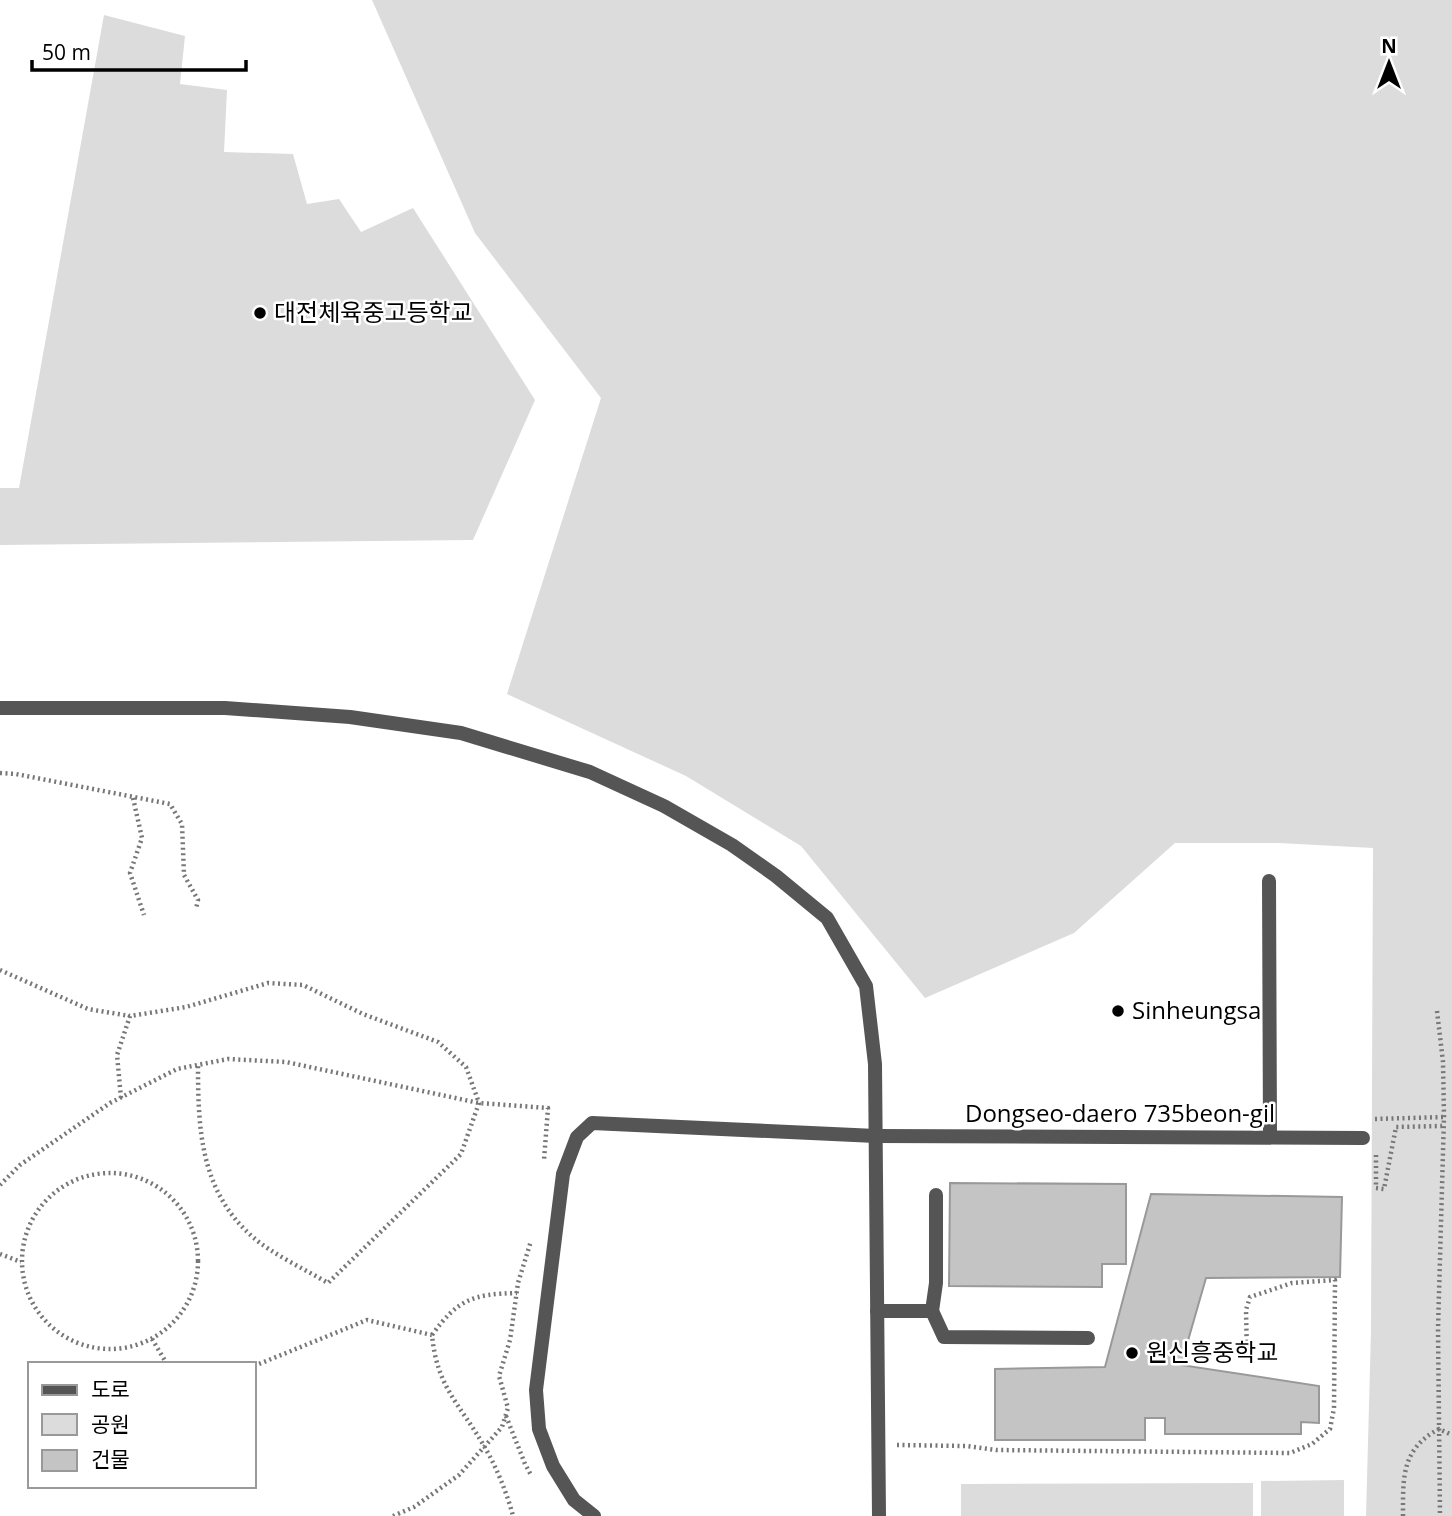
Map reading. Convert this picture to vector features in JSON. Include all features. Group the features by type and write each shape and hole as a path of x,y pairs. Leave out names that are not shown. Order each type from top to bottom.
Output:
{"street":[{"path":"0,708 225,708 349,717 461,733 590,772 664,806 732,845 776,876 827,918 866,986 875,1064 879,1516"},
{"path":"1269,881 1270,1138"},
{"name":"Dongseo-daero 735beon-gil","path":"594,1516 574,1500 553,1466 539,1429 536,1390 563,1174 577,1136 592,1123 876,1136 1363,1138"},
{"path":"936,1195 936,1283 932,1311 944,1337 1088,1338"},
{"path":"877,1311 932,1311"}],"path":[{"path":"0,773 170,804 182,824 184,875 198,900 196,909"},
{"path":"133,798 142,838 130,873 144,915"},
{"path":"0,970 88,1009 130,1016 186,1007 268,983 303,985 363,1014 438,1042 466,1067 479,1103 461,1154 328,1283 254,1238 223,1203 205,1161 198,1118 198,1064"},
{"path":"1437,1011 1443,1062 1444,1117 1438,1329 1440,1516"},
{"path":"121,1098 117,1055 130,1016"},
{"path":"0,1185 20,1165 121,1098 177,1069 228,1059 286,1062 479,1103 548,1108 542,1172"},
{"path":"1364,1120 1444,1117"},
{"path":"1363,1138 1376,1138 1377,1188 1384,1189 1396,1127 1442,1126"},
{"path":"118,1173 146,1180 169,1195 187,1217 197,1244 198,1272 191,1299 174,1321 152,1339 123,1349 93,1348 65,1337 42,1318 27,1292 21,1262 26,1232 41,1205 64,1185 90,1175 118,1173"},
{"path":"393,1516 414,1507 459,1475 502,1427 508,1408 499,1376 533,1231"},
{"path":"0,1254 21,1262"},
{"path":"878,1445 967,1446 996,1450 1290,1453 1312,1444 1330,1429 1334,1408 1335,1280 1292,1283 1250,1297 1247,1310 1247,1358"},
{"path":"513,1516 485,1447 446,1391 434,1357 432,1335 460,1304 485,1293 517,1293"},
{"path":"256,1365 367,1320 432,1335"},
{"path":"152,1339 166,1362"},
{"path":"1439,1429 1452,1435"},
{"path":"1402,1516 1403,1474 1409,1457 1424,1437 1439,1429"}],"green space":[{"path":"372,0 1452,0 1452,1516 1366,1516 1371,1331 1373,848 1279,843 1175,843 1074,933 925,998 801,846 686,776 507,694 601,398 475,233"},
{"path":"104,15 185,36 180,84 227,90 224,152 293,154 307,204 339,199 361,232 413,208 535,400 473,540 0,545 0,488 19,488"},
{"path":"1344,1480 1344,1516 1261,1516 1261,1481"},
{"path":"1253,1483 1253,1516 961,1516 961,1484"}],"building":[{"path":"950,1183 1126,1184 1126,1264 1102,1264 1102,1287 949,1286"},
{"path":"1151,1194 1342,1197 1340,1277 1206,1278 1181,1365 1319,1386 1319,1423 1301,1422 1301,1434 1165,1434 1165,1418 1145,1418 1145,1440 995,1440 995,1369 1105,1367"}],"place":[{"name":"대전체육중고등학교","path":"260,313"},
{"name":"Sinheungsa","path":"1118,1011"},
{"name":"원신흥중학교","path":"1132,1353"}]}
